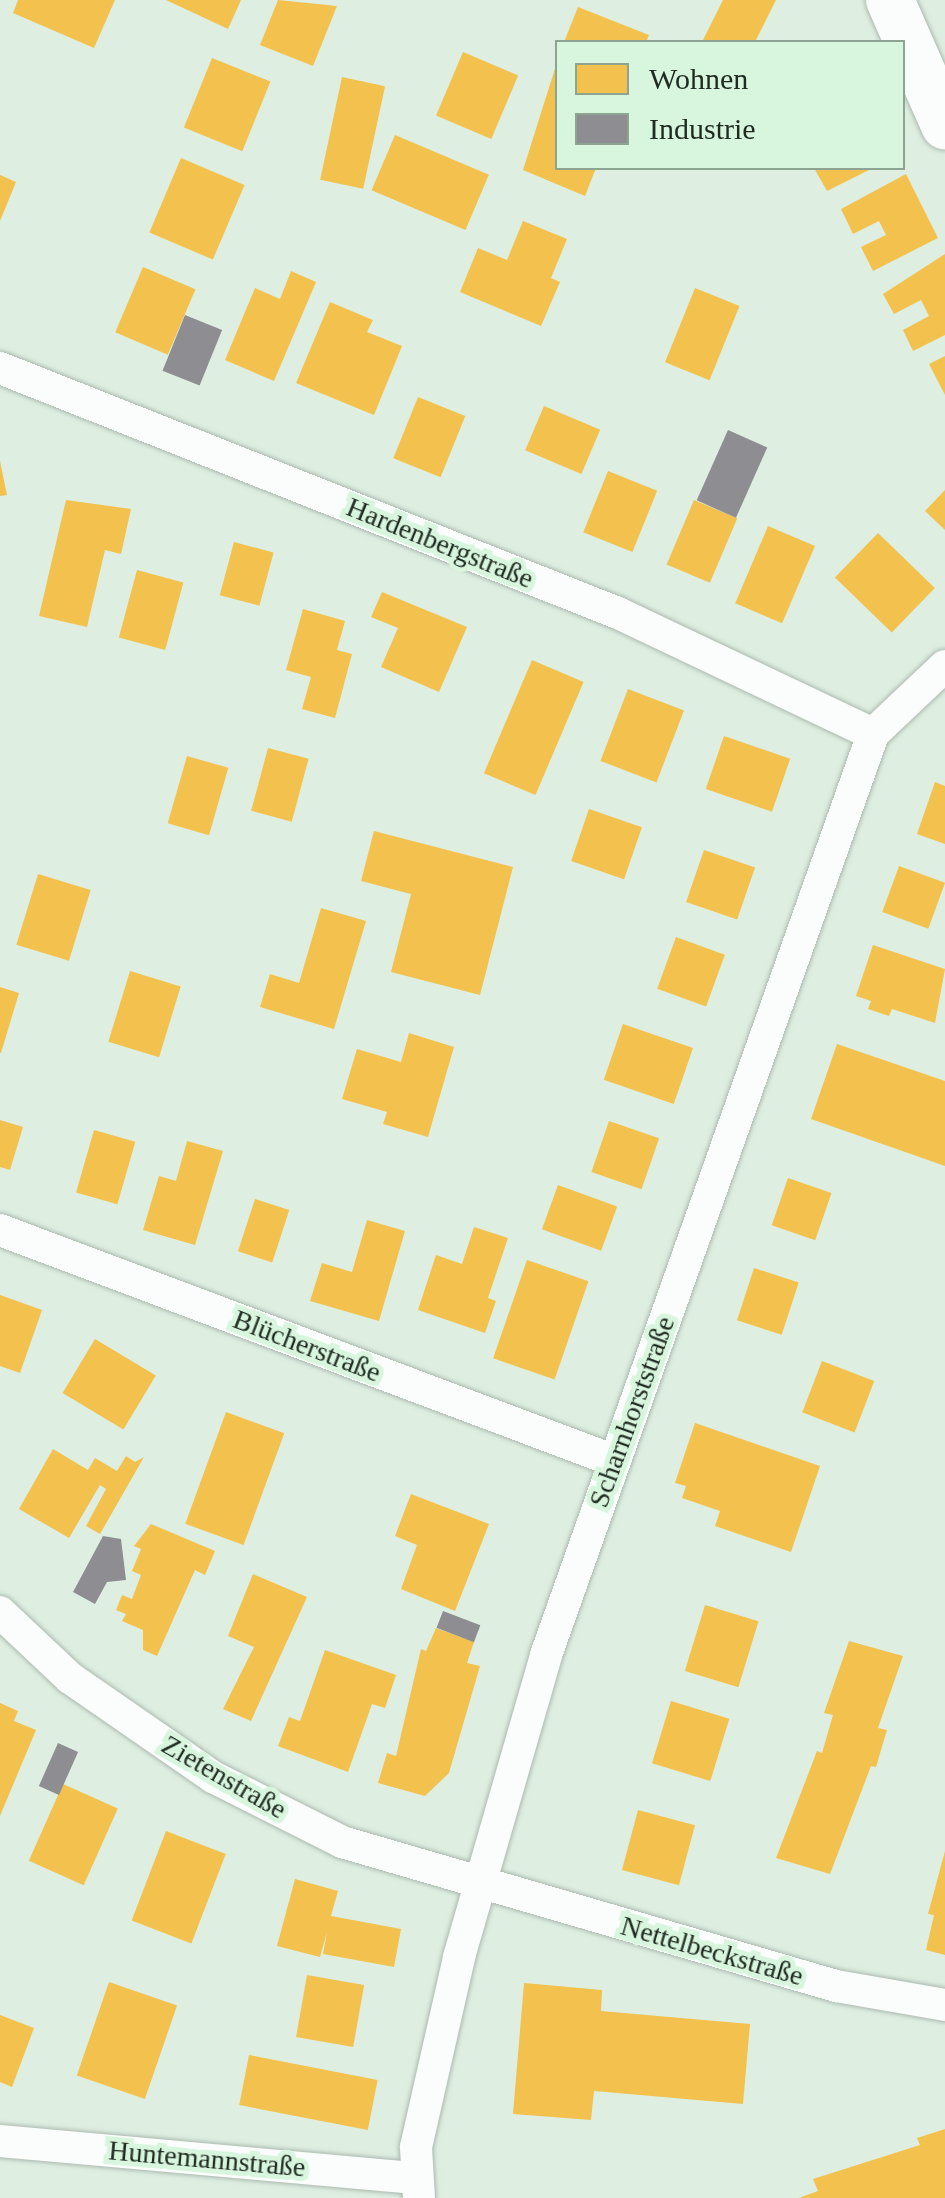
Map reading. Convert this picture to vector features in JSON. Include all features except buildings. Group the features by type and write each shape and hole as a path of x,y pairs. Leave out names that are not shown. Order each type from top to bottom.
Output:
{"street":[{"path":"890,0 945,125"},
{"name":"Hardenbergstraße","path":"0,368 618,613 874,734"},
{"name":"Scharnhorststraße","path":"417,2188 416,2147 481,1886 546,1655 874,734 945,666"},
{"name":"Blücherstraße","path":"0,1230 614,1461"},
{"name":"Zietenstraße","path":"0,1612 70,1678 213,1778 342,1842 481,1886"},
{"name":"Nettelbeckstraße","path":"481,1886 836,1986 945,2005"},
{"name":"Huntemannstraße","path":"0,2140 417,2188"}]}
